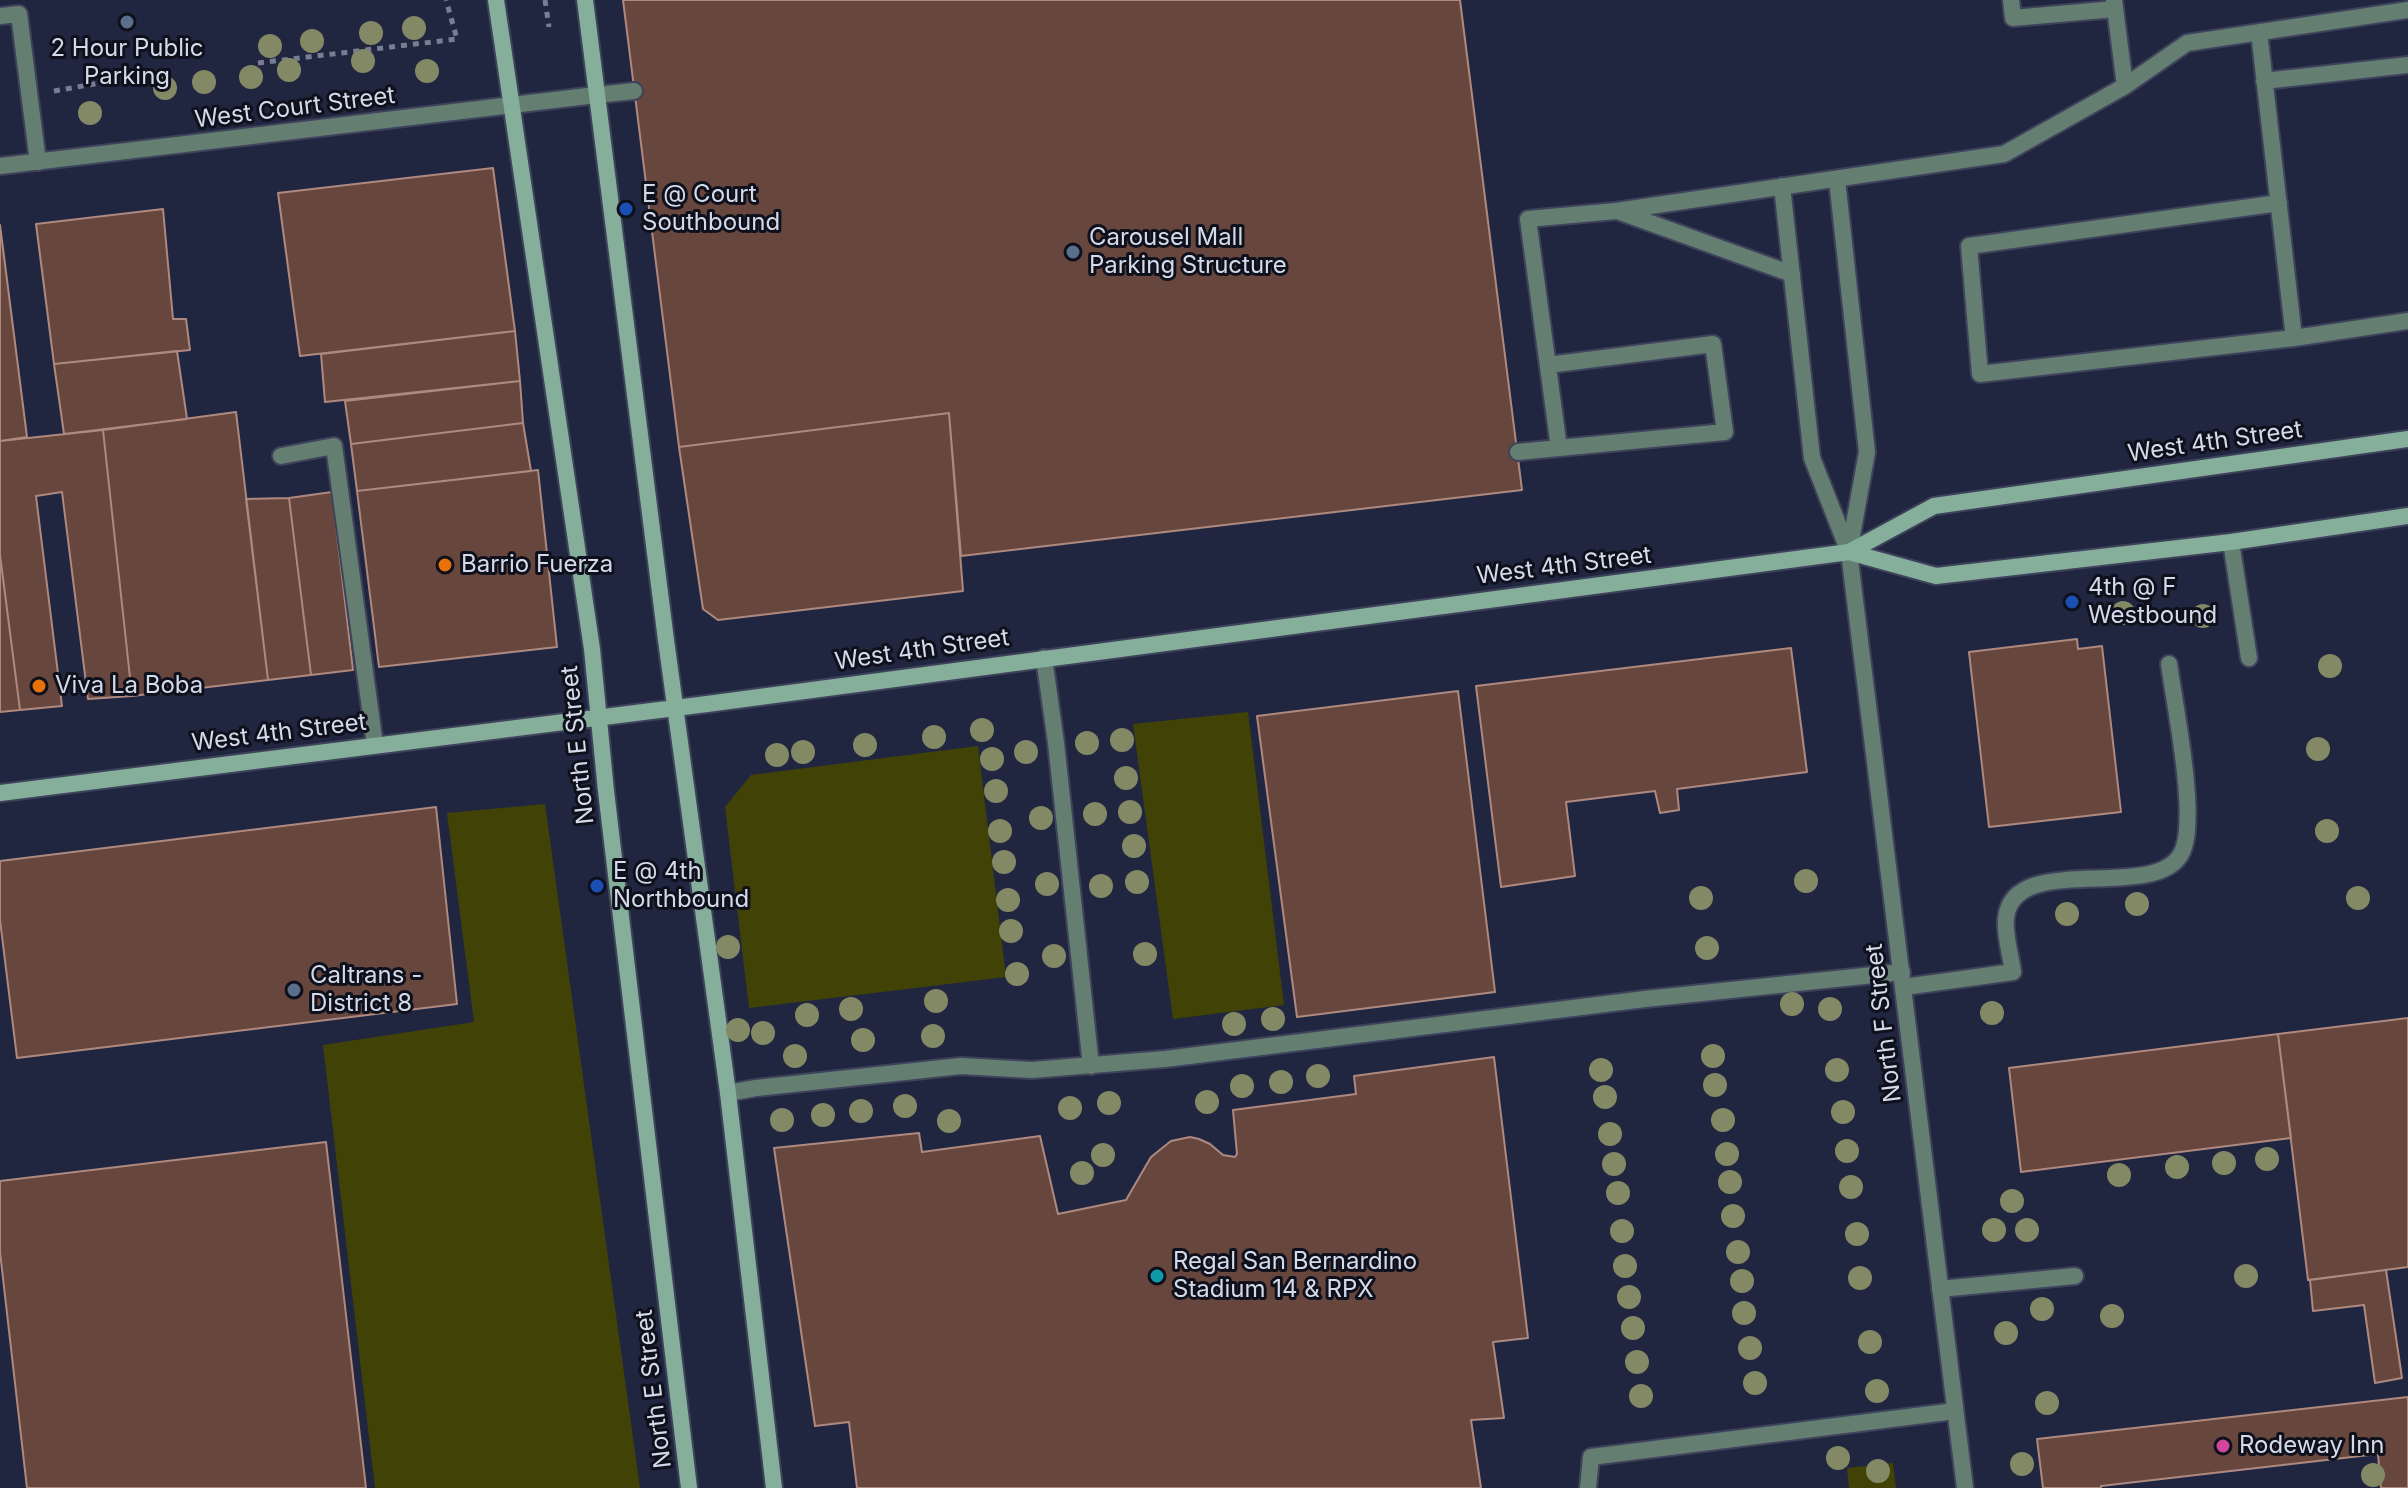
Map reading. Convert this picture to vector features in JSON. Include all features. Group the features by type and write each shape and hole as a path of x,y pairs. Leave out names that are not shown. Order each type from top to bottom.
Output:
{"main road":[{"name":"North E Street","path":"496,0 592,649 689,1488"},
{"path":"585,0 728,1093 774,1488"},
{"name":"West 4th Street","path":"0,793 1849,552 1934,506 2408,439"},
{"name":"West 4th Street","path":"1849,552 1936,576 2231,542 2408,516"}],"street":[{"path":"2011,0 2013,18 2115,4 2125,86"},
{"path":"1559,448 1528,219 1616,211 2004,154 2125,86 2187,43 2408,10"},
{"path":"0,16 19,14 38,162"},
{"path":"2259,32 2294,338"},
{"path":"2264,81 2408,65"},
{"name":"West Court Street","path":"0,166 634,91"},
{"path":"1837,180 1867,452 1849,552"},
{"path":"1782,186 1812,458 1849,552"},
{"path":"2279,203 1969,246 1980,374 2294,338 2408,321"},
{"path":"1616,211 1792,274"},
{"path":"1518,452 1725,432 1713,344 1548,365"},
{"path":"281,456 334,446 375,745"},
{"path":"2231,542 2249,658"},
{"name":"North F Street","path":"1849,552 1965,1488"},
{"path":"1044,658 1091,1066"},
{"path":"728,1093 961,1066 1032,1070 1165,1059 1645,999 2013,972 2006,918 2015,895 2028,888 2067,880 2156,873 2175,862 2184,848 2188,818 2169,664"},
{"path":"1940,1289 2075,1276"},
{"path":"1588,1488 1591,1457 1955,1411"}],"path":[{"path":"258,63 457,39 446,0"},
{"path":"545,0 549,27"},
{"path":"53,91 100,83"}],"shaded area":[{"path":"1248,712 1284,1005 1173,1019 1133,724"},
{"path":"978,746 1006,977 749,1008 725,807 751,775"},
{"path":"545,804 640,1488 375,1488 323,1045 474,1022 447,813"},
{"path":"1893,1463 1896,1488 1849,1488 1847,1468"}],"building":[{"name":"Carousel Mall Parking Structure","path":"623,0 1460,0 1522,490 961,556 949,413 679,447"},
{"path":"493,168 515,331 300,356 278,193"},
{"path":"163,209 173,319 186,319 190,350 54,364 36,224"},
{"path":"0,225 27,437 0,441"},
{"path":"515,331 520,381 325,402 321,354"},
{"path":"177,351 187,419 64,434 54,364"},
{"path":"520,381 523,423 351,444 345,401"},
{"path":"236,412 268,680 132,696 103,430"},
{"path":"949,413 963,591 718,620 703,609 679,447"},
{"path":"523,423 531,471 357,491 351,444"},
{"path":"103,430 132,696 88,699 62,492 36,496 62,706 20,710 0,555 0,441"},
{"path":"538,470 557,647 379,667 357,491"},
{"path":"332,492 353,670 311,675 289,498"},
{"path":"289,498 311,675 268,680 246,499"},
{"path":"0,555 20,710 0,712"},
{"path":"2077,639 2078,649 2102,646 2121,812 1989,827 1969,652"},
{"path":"1791,648 1807,772 1677,789 1679,810 1660,813 1655,791 1566,802 1575,876 1501,887 1476,686"},
{"path":"1458,691 1495,992 1297,1017 1257,716"},
{"path":"436,807 457,1004 17,1058 0,920 0,861"},
{"path":"2408,1018 2408,1267 2308,1280 2278,1034"},
{"path":"2278,1034 2291,1138 2021,1172 2009,1068"},
{"name":"Regal San Bernardino Stadium 14 & RPX","path":"1494,1057 1528,1338 1493,1342 1504,1418 1471,1420 1481,1488 857,1488 849,1422 815,1426 774,1148 919,1133 922,1152 1040,1136 1058,1214 1126,1200 1151,1157 1171,1141 1190,1137 1199,1139 1223,1155 1235,1157 1233,1110 1356,1094 1354,1076"},
{"path":"326,1142 366,1488 27,1488 0,1252 0,1181"},
{"path":"2386,1270 2402,1378 2375,1383 2364,1305 2313,1311 2310,1280"},
{"name":"Rodeway Inn","path":"2408,1397 2408,1488 2381,1488 2378,1454 2101,1488 2043,1488 2037,1439"}],"place":[{"name":"2 Hour Public Parking","path":"127,22"},
{"name":"E @ Court Southbound","path":"626,209"},
{"name":"Carousel Mall Parking Structure","path":"1073,252"},
{"name":"Barrio Fuerza","path":"445,565"},
{"name":"4th @ F Westbound","path":"2072,602"},
{"name":"Viva La Boba","path":"39,686"},
{"name":"E @ 4th Northbound","path":"597,886"},
{"name":"Caltrans - District 8","path":"294,990"},
{"name":"Regal San Bernardino Stadium 14 & RPX","path":"1157,1276"},
{"name":"Rodeway Inn","path":"2223,1446"}]}
